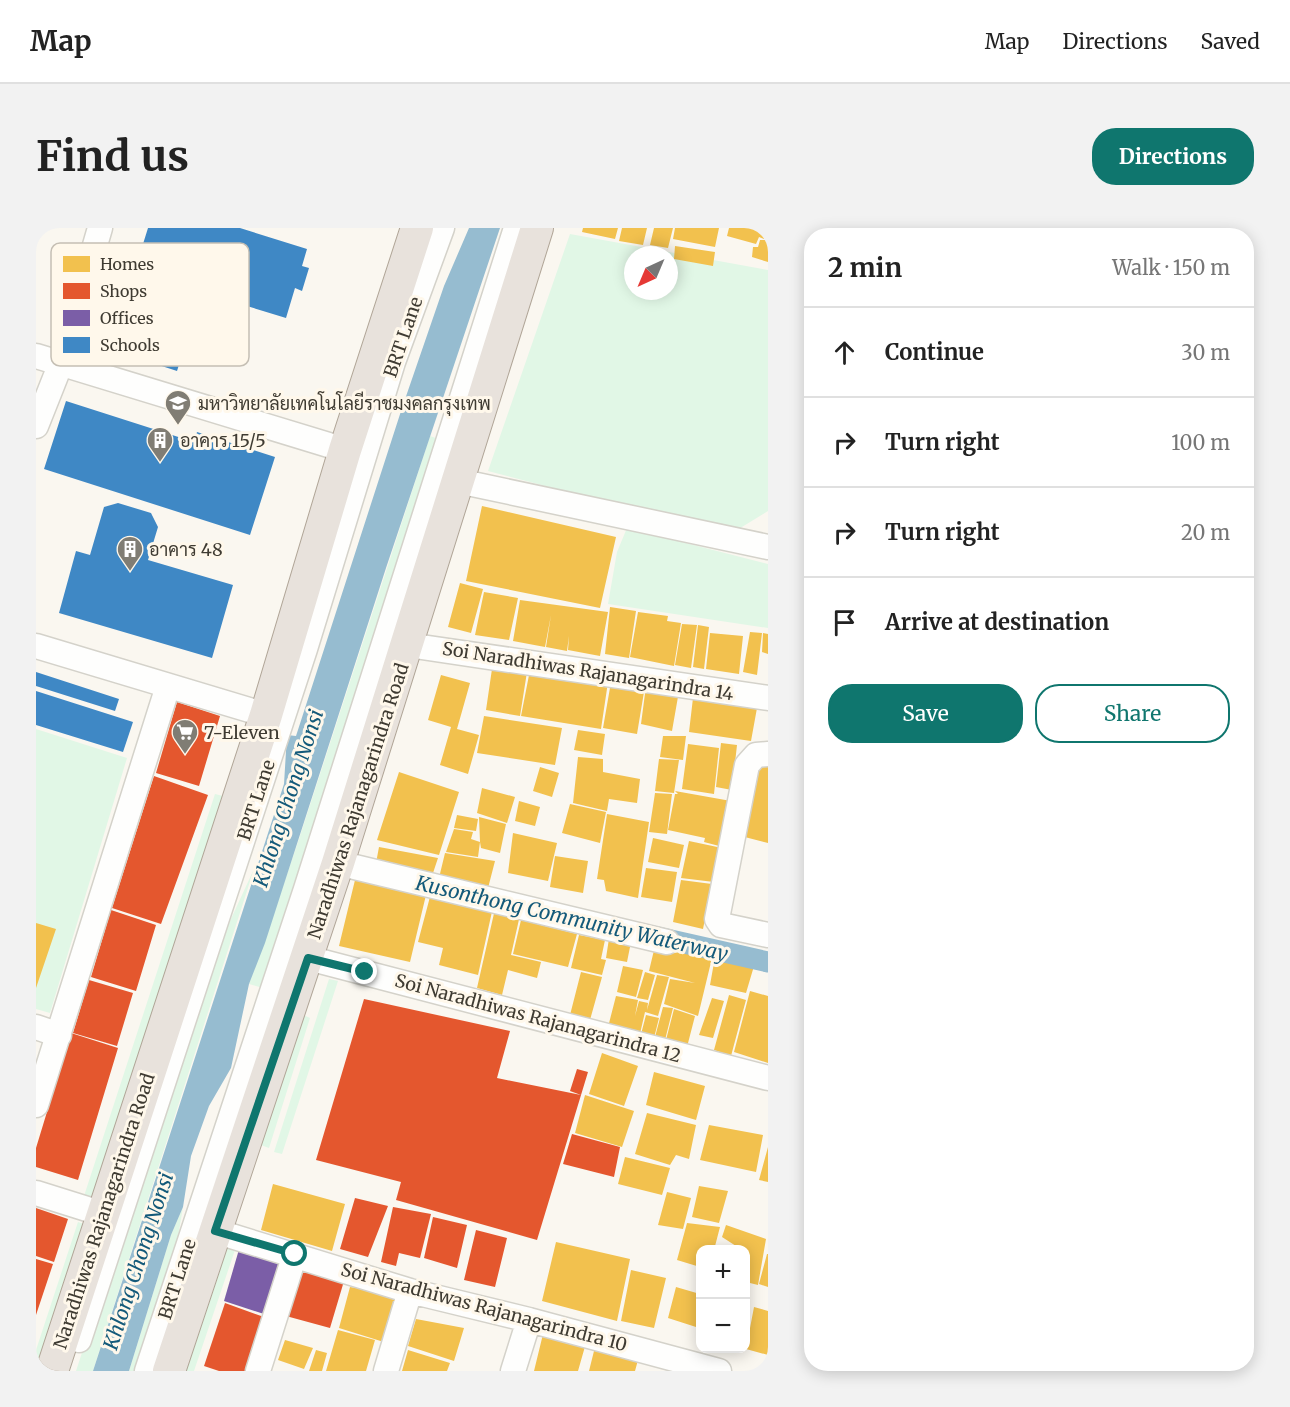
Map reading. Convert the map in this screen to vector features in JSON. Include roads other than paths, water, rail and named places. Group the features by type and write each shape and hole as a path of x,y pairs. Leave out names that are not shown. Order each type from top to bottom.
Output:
{"main road":[{"name":"Naradhiwas Rajanagarindra Road","path":"52,1371 103,1214 272,725 345,450 417,228"},
{"name":"Naradhiwas Rajanagarindra Road","path":"169,1371 308,958 537,228"}],"street":[{"path":"96,243 100,228"},
{"name":"BRT Lane","path":"68,1371 222,902 272,725 393,362 442,228"},
{"name":"BRT Lane","path":"147,1371 186,1251 192,1196 221,1095 230,1075 256,1041 516,228"},
{"path":"36,356 51,360"},
{"path":"36,426 60,366"},
{"path":"71,366 345,450"},
{"path":"458,482 768,547"},
{"name":"Soi Naradhiwas Rajanagarindra 14","path":"408,645 768,698"},
{"path":"36,646 168,686 272,725"},
{"path":"36,1105 168,686"},
{"path":"768,754 756,755 747,765 717,922 721,925 768,935"},
{"path":"338,863 667,942"},
{"name":"Soi Naradhiwas Rajanagarindra 12","path":"308,958 768,1078"},
{"path":"36,1027 59,1035"},
{"path":"36,1193 103,1214"},
{"name":"Soi Naradhiwas Rajanagarindra 10","path":"215,1231 410,1291 529,1320 644,1362 719,1371"},
{"path":"258,1371 295,1254"},
{"path":"386,1371 410,1291"},
{"path":"513,1371 529,1320"}],"water":[{"name":"Khlong Chong Nonsi","path":"469,228 500,228 386,568 265,943 249,984 231,1068 209,1106 191,1156 183,1207 171,1235 129,1371 93,1371 284,784 287,735 296,736 402,408 444,286"}],"waterway":[{"name":"Kusonthong Community Waterway","path":"653,936 768,962"}],"place":[{"name":"มหาวิทยาลัยเทคโนโลยีราชมงคลกรุงเทพ","path":"178,426"},
{"name":"อาคาร 15/5","path":"160,463"},
{"name":"อาคาร 48","path":"130,572"},
{"name":"7-Eleven","path":"185,755"}]}
